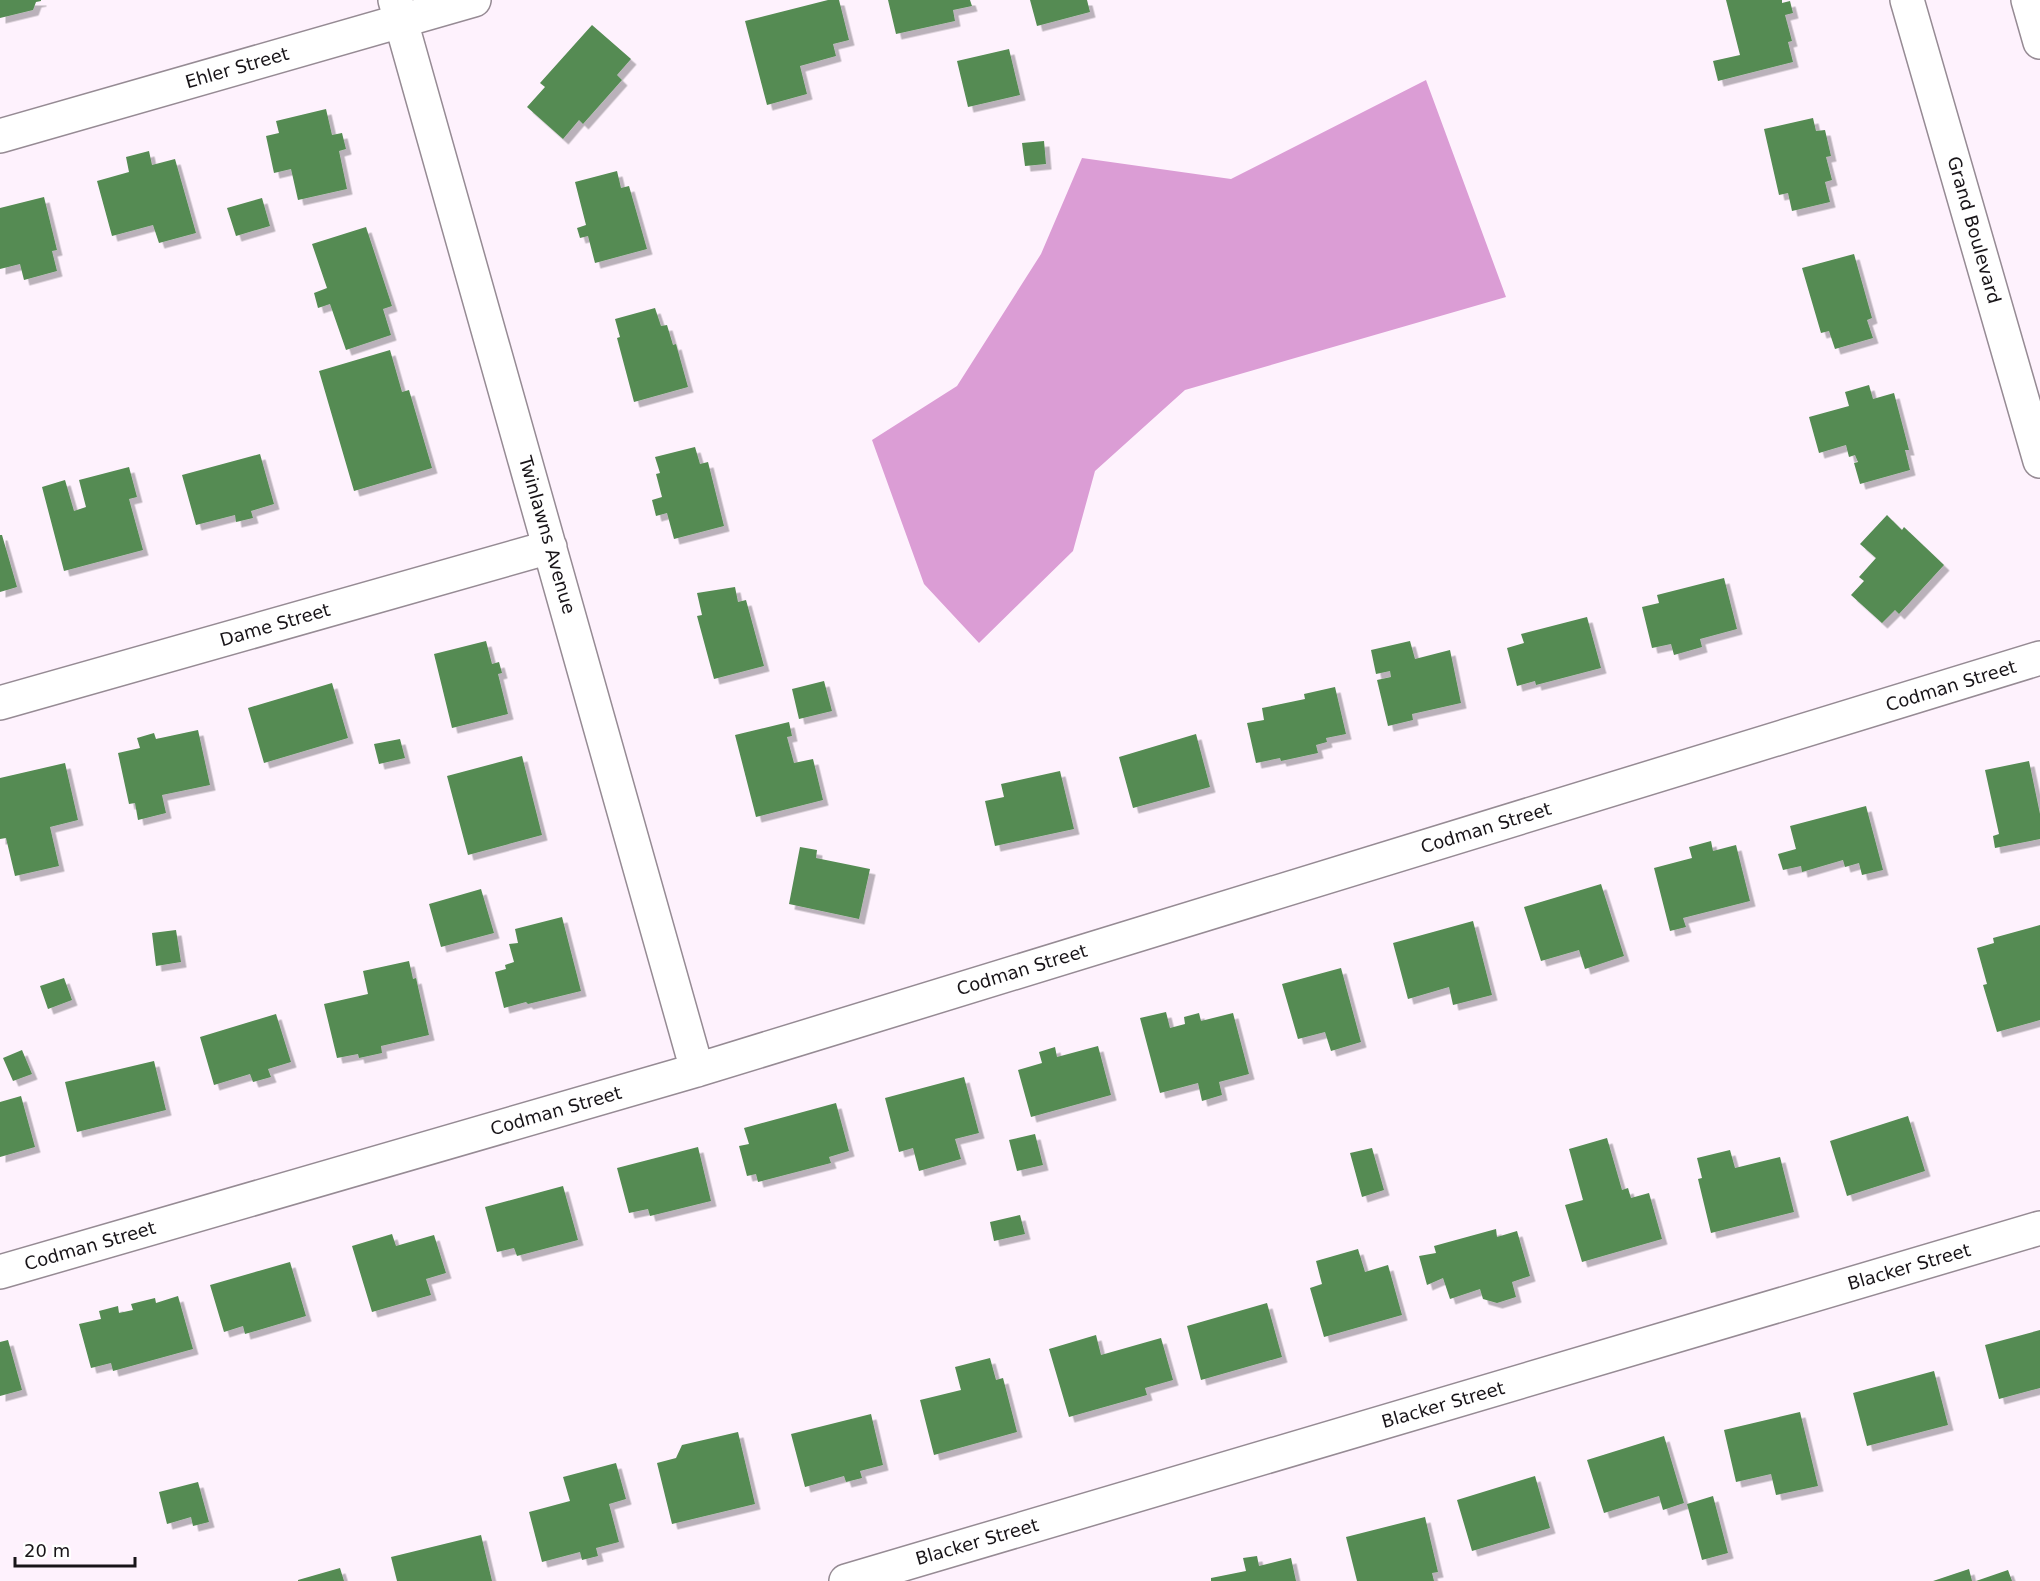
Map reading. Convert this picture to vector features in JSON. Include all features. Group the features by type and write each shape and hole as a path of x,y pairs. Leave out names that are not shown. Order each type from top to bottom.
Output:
{"street":[{"name":"Ehler Street","path":"0,136 398,11 474,0"},
{"name":"Grand Boulevard","path":"1907,0 2040,461"},
{"path":"2028,0 2040,42"},
{"name":"Twinlawns Avenue","path":"398,11 697,1070"},
{"name":"Dame Street","path":"0,703 550,547"},
{"name":"Codman Street","path":"0,1272 697,1070 2040,658"},
{"name":"Blacker Street","path":"846,1581 2040,1228"}],"shaded area":[{"path":"1426,80 1506,297 1185,390 1095,471 1073,551 979,643 924,584 872,440 957,386 1041,254 1082,158 1231,179"}],"building":[{"path":"0,0 41,1 36,2 33,10 0,18"},
{"path":"828,0 839,0 849,40 833,44 836,56 800,66 807,94 767,105 745,21"},
{"path":"888,0 970,0 972,6 953,10 955,21 896,34"},
{"path":"1030,0 1087,0 1090,12 1037,26"},
{"path":"1726,0 1782,0 1782,3 1790,1 1793,13 1785,15 1792,41 1788,42 1793,62 1718,81 1713,61 1740,55"},
{"path":"592,25 631,59 617,75 622,80 583,124 579,120 563,139 527,107 545,87 540,83"},
{"path":"1009,49 1020,95 968,107 957,61"},
{"path":"326,109 332,135 342,133 346,149 339,151 347,189 298,200 291,169 274,173 266,136 279,133 276,121"},
{"path":"1813,118 1816,131 1825,130 1831,156 1826,157 1832,180 1825,182 1830,202 1792,211 1788,193 1779,195 1764,129"},
{"path":"1044,141 1046,164 1025,166 1022,143"},
{"path":"149,151 152,165 175,159 196,233 159,243 153,225 112,236 97,181 129,172 126,157"},
{"path":"617,171 621,188 629,186 647,249 595,263 588,236 580,238 577,228 586,225 575,182"},
{"path":"44,197 57,250 52,251 57,271 24,280 20,264 0,269 0,208"},
{"path":"262,198 270,226 236,236 227,208"},
{"path":"366,227 392,306 383,309 391,335 346,350 330,304 318,308 314,293 327,288 312,244"},
{"path":"1854,254 1872,318 1867,320 1873,338 1835,349 1829,331 1821,333 1802,268"},
{"path":"655,308 661,326 667,325 673,345 676,344 688,387 634,402 617,338 620,337 615,319"},
{"path":"390,350 402,392 409,390 432,468 354,491 319,371"},
{"path":"1869,385 1873,399 1894,393 1909,450 1905,450 1910,470 1860,484 1854,463 1858,462 1855,455 1849,457 1846,445 1819,453 1809,417 1849,406 1845,392"},
{"path":"695,447 700,464 708,462 724,526 674,539 667,513 656,516 652,500 662,497 656,474 660,473 655,457"},
{"path":"260,454 274,504 251,511 253,518 236,522 235,515 196,525 182,475"},
{"path":"129,467 137,497 129,499 143,550 64,571 42,487 65,480 74,511 86,507 79,480"},
{"path":"1887,515 1902,530 1904,527 1944,565 1899,614 1895,610 1882,623 1851,595 1864,581 1859,577 1876,558 1860,544"},
{"path":"0,535 2,535 17,587 0,592"},
{"path":"1724,578 1737,629 1700,639 1702,647 1674,655 1671,644 1652,648 1642,607 1659,603 1657,595"},
{"path":"735,587 738,602 746,600 764,666 714,679 697,616 702,615 697,593"},
{"path":"1587,617 1601,668 1536,685 1535,681 1517,686 1507,648 1524,643 1521,634"},
{"path":"486,641 492,664 499,662 502,673 498,674 508,714 452,728 434,654"},
{"path":"1410,641 1415,659 1450,650 1461,703 1412,714 1413,720 1388,726 1377,680 1391,677 1390,671 1376,674 1371,650"},
{"path":"824,681 832,711 799,719 792,689"},
{"path":"332,683 348,738 264,763 248,708"},
{"path":"1335,687 1346,734 1326,738 1327,742 1316,745 1318,753 1281,761 1280,758 1256,763 1247,723 1264,720 1262,708 1305,699 1304,694"},
{"path":"789,722 792,736 787,737 794,763 813,759 823,800 756,817 735,735"},
{"path":"198,730 210,785 162,795 166,813 138,820 135,803 129,804 118,753 140,748 137,738 154,733 156,739"},
{"path":"1196,734 1210,787 1133,808 1119,757"},
{"path":"400,739 405,758 379,764 374,744"},
{"path":"522,756 542,835 468,855 447,776"},
{"path":"2029,761 2040,814 2040,839 1995,848 1993,836 1999,834 1985,770"},
{"path":"65,763 78,820 50,827 59,866 15,876 6,838 0,839 0,778"},
{"path":"1060,771 1074,829 995,846 985,801 1004,797 1001,784"},
{"path":"1866,806 1883,870 1862,875 1859,863 1845,867 1843,860 1802,872 1801,866 1783,870 1778,854 1796,849 1790,826"},
{"path":"1711,841 1713,851 1736,845 1750,901 1683,918 1686,927 1670,931 1654,868 1692,858 1689,847"},
{"path":"800,847 817,850 816,858 870,869 859,919 789,904"},
{"path":"1601,884 1624,956 1585,969 1579,950 1541,961 1524,907"},
{"path":"481,889 494,933 441,947 429,904"},
{"path":"562,917 581,991 504,1008 495,972 506,969 505,965 514,962 509,944 518,943 515,929"},
{"path":"1473,921 1492,995 1453,1005 1449,987 1408,999 1393,943"},
{"path":"2040,925 2040,1020 1997,1032 1983,985 1987,984 1977,948 1994,943 1993,938"},
{"path":"176,930 181,962 156,966 152,933"},
{"path":"409,961 413,979 416,978 429,1035 381,1046 382,1053 359,1058 358,1054 337,1058 324,1004 368,994 363,971"},
{"path":"1341,968 1361,1042 1331,1051 1325,1032 1298,1039 1282,984"},
{"path":"64,978 72,1000 48,1009 40,986"},
{"path":"1166,1012 1170,1028 1185,1024 1184,1017 1199,1013 1201,1021 1233,1013 1249,1074 1219,1082 1222,1095 1202,1101 1198,1083 1160,1093 1140,1018"},
{"path":"276,1014 291,1062 268,1069 271,1077 253,1082 250,1074 214,1085 200,1037"},
{"path":"1098,1046 1111,1095 1031,1117 1018,1070 1042,1063 1039,1052 1055,1047 1057,1057"},
{"path":"22,1050 32,1074 13,1081 3,1058"},
{"path":"154,1061 166,1110 77,1132 65,1082"},
{"path":"964,1077 979,1133 955,1139 961,1159 919,1171 913,1148 899,1152 885,1098"},
{"path":"21,1096 35,1147 0,1157 0,1102"},
{"path":"836,1103 849,1151 829,1157 831,1163 758,1182 756,1174 747,1176 739,1146 749,1144 744,1128"},
{"path":"1908,1116 1925,1171 1847,1196 1830,1141"},
{"path":"1035,1134 1043,1165 1017,1171 1009,1140"},
{"path":"1607,1138 1622,1190 1628,1188 1631,1198 1649,1193 1662,1239 1582,1262 1565,1205 1583,1200 1569,1149"},
{"path":"698,1147 711,1201 650,1216 648,1209 629,1213 617,1168"},
{"path":"1372,1148 1384,1190 1362,1197 1350,1153"},
{"path":"1730,1150 1735,1168 1780,1157 1794,1212 1711,1233 1698,1179 1702,1178 1697,1158"},
{"path":"563,1186 578,1240 517,1256 514,1248 497,1252 485,1207"},
{"path":"1020,1215 1025,1234 994,1241 990,1222"},
{"path":"1496,1229 1497,1237 1517,1231 1530,1276 1512,1282 1516,1297 1497,1303 1483,1299 1480,1289 1450,1299 1443,1278 1427,1285 1419,1256 1436,1253 1434,1246"},
{"path":"392,1234 396,1246 434,1235 446,1273 426,1279 431,1295 372,1312 352,1246"},
{"path":"1358,1249 1365,1272 1388,1265 1402,1315 1324,1337 1310,1288 1322,1284 1316,1261"},
{"path":"290,1262 306,1316 245,1334 243,1326 224,1332 210,1285"},
{"path":"178,1296 193,1349 113,1371 111,1363 91,1368 79,1324 101,1319 99,1311 118,1306 119,1313 133,1310 131,1304 155,1298 156,1303"},
{"path":"1267,1303 1282,1357 1201,1380 1187,1326"},
{"path":"2040,1330 2040,1388 1999,1399 1985,1345"},
{"path":"1096,1335 1101,1355 1161,1338 1173,1380 1145,1388 1147,1395 1069,1417 1049,1349"},
{"path":"8,1340 22,1390 0,1396 0,1342"},
{"path":"990,1358 996,1380 1003,1378 1017,1432 934,1455 920,1400 961,1390 955,1367"},
{"path":"1934,1371 1948,1425 1867,1446 1853,1393"},
{"path":"1800,1412 1818,1486 1776,1495 1771,1474 1736,1482 1724,1430"},
{"path":"871,1414 883,1465 860,1471 862,1478 846,1482 844,1476 805,1487 791,1434"},
{"path":"738,1432 755,1504 672,1524 657,1463 676,1458 682,1445"},
{"path":"1664,1436 1684,1503 1663,1510 1659,1496 1604,1513 1587,1460"},
{"path":"616,1463 626,1499 609,1504 619,1542 596,1548 598,1556 582,1560 580,1552 542,1562 529,1512 570,1501 563,1477"},
{"path":"1535,1476 1550,1528 1472,1551 1457,1500"},
{"path":"198,1482 209,1522 193,1526 191,1517 167,1524 159,1492"},
{"path":"1713,1496 1728,1553 1702,1560 1687,1504"},
{"path":"1425,1517 1438,1572 1432,1573 1434,1581 1357,1581 1346,1537"},
{"path":"481,1535 492,1581 397,1581 391,1557"},
{"path":"1257,1556 1259,1566 1291,1558 1296,1581 1211,1581 1211,1578 1246,1571 1243,1558"},
{"path":"340,1568 344,1581 298,1581 298,1580"},
{"path":"1969,1569 1972,1581 1933,1581"},
{"path":"2008,1570 2012,1581 1976,1581"}]}
